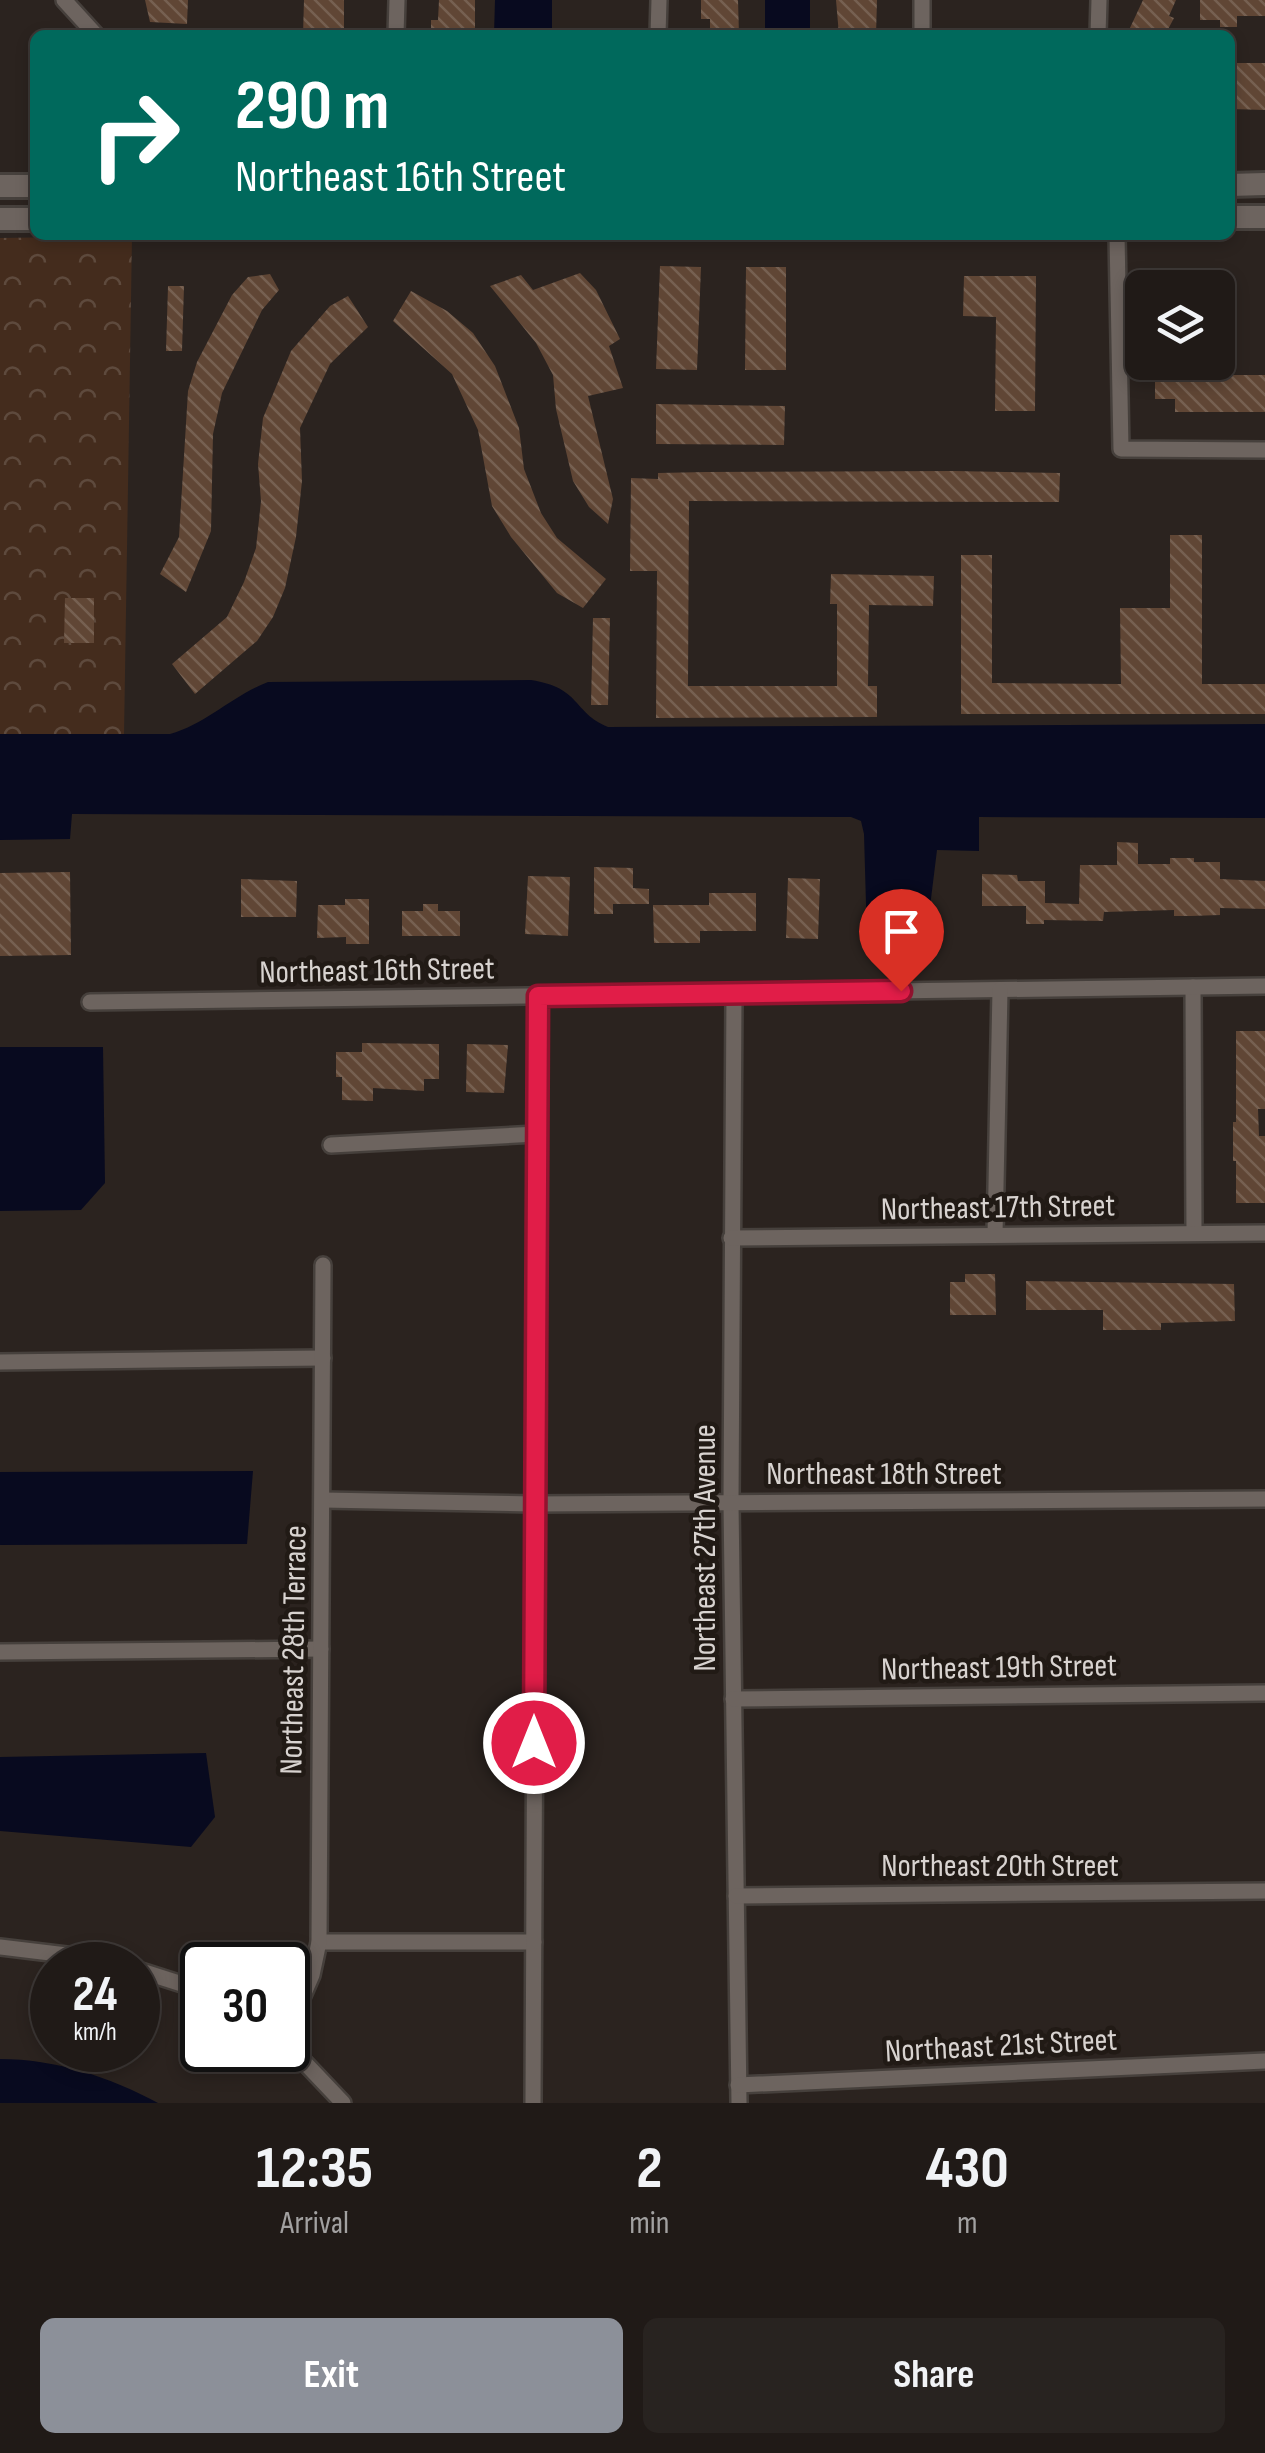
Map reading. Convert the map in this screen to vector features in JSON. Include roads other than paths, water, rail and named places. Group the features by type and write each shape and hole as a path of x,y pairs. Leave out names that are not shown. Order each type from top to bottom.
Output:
{"main road":[{"path":"1235,184 1265,184"},
{"path":"0,186 30,186"},
{"path":"1235,217 1265,217"},
{"path":"0,220 30,219"}],"street":[{"path":"64,0 91,30"},
{"path":"396,0 396,30"},
{"path":"658,0 658,30"},
{"path":"922,0 922,30"},
{"path":"1098,30 1099,0"},
{"path":"1117,240 1121,450 1265,450"},
{"name":"Northeast 16th Street","path":"90,1002 1265,986"},
{"path":"1193,987 1194,1233"},
{"path":"995,1235 1000,990"},
{"name":"Northeast 27th Avenue","path":"734,993 731,1503 738,2103"},
{"path":"533,2103 538,996"},
{"path":"331,1145 536,1134"},
{"name":"Northeast 17th Street","path":"731,1238 1265,1233"},
{"name":"Northeast 28th Terrace","path":"310,1980 319,1942 324,1265"},
{"path":"0,1362 323,1358"},
{"name":"Northeast 18th Street","path":"323,1500 533,1504 1265,1499"},
{"path":"0,1652 321,1649"},
{"name":"Northeast 19th Street","path":"733,1699 1265,1692"},
{"name":"Northeast 20th Street","path":"736,1896 1265,1891"},
{"path":"319,1942 534,1942"},
{"path":"0,1947 30,1951"},
{"name":"Northeast 21st Street","path":"738,2085 1265,2062"},
{"path":"310,2069 343,2103"}],"water":[{"path":"495,0 552,0 552,30 494,30"},
{"path":"765,0 810,0 810,30 765,30"},
{"path":"531,680 568,694 596,721 608,727 1265,724 1265,818 979,817 979,851 937,850 926,939 867,939 864,834 861,821 851,817 72,814 70,839 0,840 0,734 170,734 268,682"},
{"path":"0,1047 103,1047 105,1183 81,1210 0,1211"},
{"path":"253,1471 247,1544 0,1545 0,1472"},
{"path":"206,1753 215,1817 191,1847 0,1831 0,1757"},
{"path":"0,2059 30,2061 30,2072 85,2072 158,2103 0,2103"}]}
